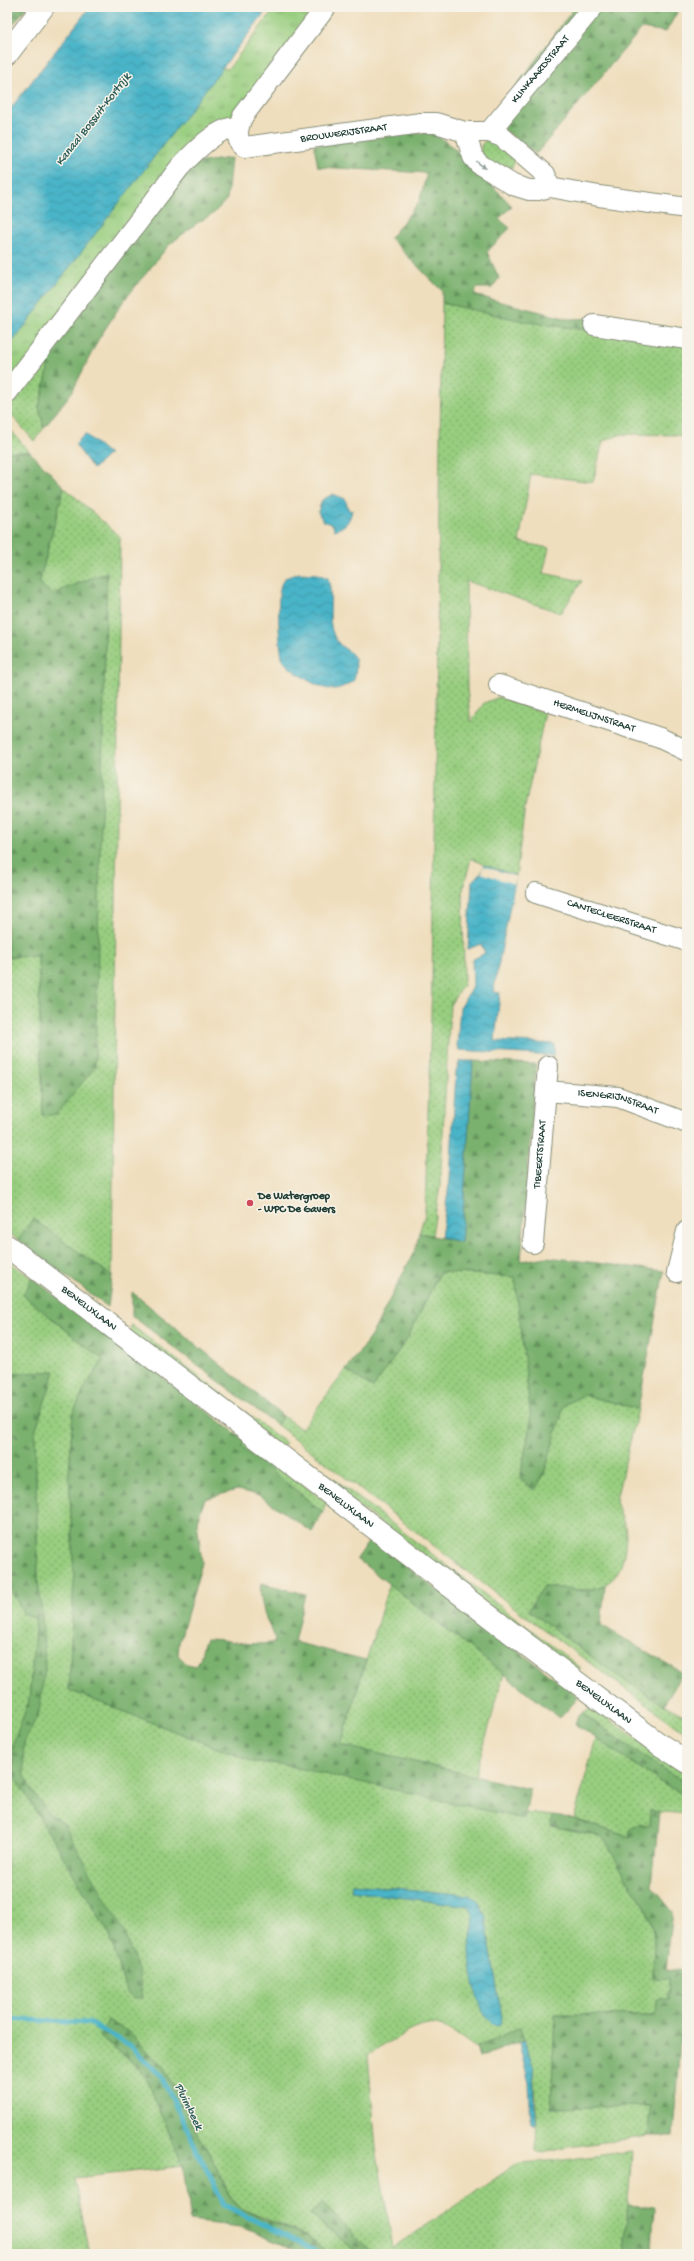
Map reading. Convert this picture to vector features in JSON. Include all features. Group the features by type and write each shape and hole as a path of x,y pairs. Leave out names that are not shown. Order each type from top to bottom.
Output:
{"street":[{"path":"7,54 43,7"},
{"path":"7,393 180,167 207,141 230,126 238,127 243,116 326,7"},
{"name":"KLINKAARDSTRAAT","path":"489,132 593,7"},
{"name":"BROUWERIJSTRAAT","path":"238,127 238,139 241,145 246,147 421,122 436,123 465,132 489,132 502,137 534,163 545,174 550,186"},
{"path":"465,132 473,157 479,164 513,185 529,190 538,190 550,186 599,196 687,208"},
{"path":"513,185 526,166 534,163"},
{"path":"594,325 687,339"},
{"name":"HERMELIJNSTRAAT","path":"499,685 660,738 687,751"},
{"name":"CANTECLEERSTRAAT","path":"536,893 687,941"},
{"name":"TIBEERTSTRAAT","path":"533,1243 548,1066"},
{"name":"ISENGRIJNSTRAAT","path":"546,1091 618,1098 687,1123"},
{"path":"677,1272 687,1231"},
{"name":"BENELUXLAAN","path":"7,1246 527,1645 659,1744 687,1762"}],"green space":[{"path":"7,7 27,7 7,32"},
{"path":"276,7 316,7 236,113 227,120 7,385 7,349 222,68 228,69"},
{"path":"575,7 680,7 666,32 642,28 536,154 491,120"},
{"path":"418,133 433,134 443,139 464,157 512,206 499,219 510,228 487,252 499,278 492,288 477,288 474,295 568,319 597,318 600,332 528,322 442,303 442,291 390,238 419,202 427,173 318,167 314,145"},
{"path":"492,138 515,161 511,169 506,172 483,160 481,146 485,141"},
{"path":"231,158 227,199 213,214 197,223 169,245 122,303 98,340 72,392 44,428 39,407 48,371 45,351 189,164"},
{"path":"442,303 528,322 687,344 687,438 677,435 622,434 603,441 593,482 531,474 519,542 549,548 543,573 582,581 561,613 466,581 467,689 471,722 484,703 499,697 545,713 525,807 516,876 484,865 471,858 463,890 464,980 463,985 450,1005 440,1186 432,1235 419,1233 425,1214 432,979"},
{"path":"45,351 48,371 39,407 44,428 34,441 7,410 7,403"},
{"path":"7,426 30,452 7,452"},
{"path":"7,452 30,452 64,487 39,583 52,594 107,572 95,1067 57,1114 43,1116 38,956 7,957"},
{"path":"64,487 120,537 112,1276 33,1220 18,1240 7,1231 7,957 38,956 43,1116 107,572 52,594 39,583"},
{"path":"473,1061 536,1064 521,1261 547,1257 664,1271 638,1409 583,1395 564,1405 544,1474 535,1490 520,1479 531,1420 515,1277 440,1272 408,1337 373,1388 346,1370 371,1336 416,1248 419,1233 461,1242"},
{"path":"33,1219 112,1276 108,1307 18,1240"},
{"path":"7,1261 32,1278 23,1295 103,1360 85,1388 73,1413 69,1474 74,1577 69,1690 253,1762 280,1764 524,1818 525,1813 553,1816 551,1826 600,1836 606,1841 628,1882 644,1904 654,1931 653,1978 669,1978 668,1999 656,2015 555,2014 551,2108 650,2106 648,2136 568,2147 543,2153 535,2151 536,2100 534,2069 520,2027 476,2048 446,2029 436,2025 429,2025 411,2031 368,2055 376,2148 393,2248 518,2163 564,2160 632,2151 624,2254 526,2252 526,2254 373,2254 342,2223 310,2214 359,2254 330,2254 305,2235 240,2208 232,2200 163,2067 99,2037 133,2062 148,2081 183,2166 75,2178 89,2254 7,2254 7,1452 9,1452 36,1617 29,1701 13,1744 14,1775 110,1935 126,1992 142,1999 63,1823 49,1815 34,1793 24,1774 24,1743 39,1712 42,1614 38,1581 35,1431 55,1371 13,1374 7,1424","holes":["353,1884 468,1895 479,1903 485,1916 502,2018 471,1936 474,1920 472,1910 469,1906 351,1891"]},
{"path":"440,1272 516,1277 531,1420 520,1479 534,1490 544,1474 564,1405 583,1395 638,1409 616,1500 626,1533 624,1554 620,1568 613,1579 604,1585 594,1588 570,1589 544,1586 529,1610 625,1680 666,1706 687,1717 687,1734 524,1615 277,1425 283,1416 301,1429 346,1370 373,1388 408,1337"},
{"path":"32,1278 246,1441 241,1447 323,1512 312,1532 259,1495 237,1490 205,1499 197,1521 202,1563 179,1643 178,1655 187,1664 196,1666 206,1639 249,1644 266,1644 275,1642 275,1638 267,1621 263,1607 261,1583 305,1594 294,1642 366,1660 341,1745 530,1789 524,1819 280,1764 253,1762 69,1690 74,1577 69,1474 73,1413 85,1388 103,1360 23,1295"},
{"path":"132,1292 283,1416 277,1425 132,1316"},
{"path":"131,1325 286,1443 281,1448 130,1333"},
{"path":"55,1371 35,1431 38,1581 42,1614 45,1667 39,1712 24,1743 24,1774 34,1793 49,1815 63,1823 124,1932 139,1973 142,1999 133,1999 126,1992 110,1935 14,1775 13,1744 29,1701 36,1618 24,1614 12,1593 7,1424 13,1374"},
{"path":"246,1441 326,1502 323,1512 241,1447"},
{"path":"309,1460 581,1668 576,1672 306,1466"},
{"path":"370,1539 579,1697 560,1718 357,1559"},
{"path":"389,1584 504,1674 475,1776 341,1745"},
{"path":"605,1585 601,1625 683,1673 664,1705 615,1674 528,1610 544,1586 586,1591"},
{"path":"591,1708 597,1710 687,1776 687,1783 647,1759 582,1713"},
{"path":"582,1713 647,1759 687,1783 687,1796 665,1785 575,1724 577,1718"},
{"path":"596,1738 665,1785 687,1796 687,1814 650,1811 649,1825 629,1837 574,1819"},
{"path":"650,1811 659,1812 652,1886 673,1912 666,1969 685,1971 673,2136 648,2136 650,2106 551,2108 555,2014 656,2015 657,1999 668,1999 669,1978 653,1979 654,1931 644,1904 628,1882 606,1841 600,1836 551,1826 553,1816 574,1819 629,1837 630,1829 641,1824 649,1825"},
{"path":"108,2020 130,2033 163,2067 212,2159 232,2201 240,2208 265,2220 305,2235 330,2254 304,2254 241,2227 190,2221 183,2166 148,2081 133,2062 99,2037"},
{"path":"520,2027 524,2040 479,2058 476,2048"},
{"path":"322,2203 373,2254 359,2254 310,2214"},
{"path":"628,2205 654,2207 652,2254 624,2254"}],"water":[{"name":"Kanaal Bossuit-Kortrijk","path":"90,7 269,7 7,349 7,113"},
{"path":"85,434 109,454 93,469 75,444"},
{"path":"333,494 345,499 349,511 352,510 350,518 346,523 334,530 333,525 323,521 318,512 322,500"},
{"path":"299,573 317,574 328,578 330,585 330,615 334,636 342,647 354,656 356,662 354,680 341,687 332,689 313,683 305,679 283,660 280,647 279,625 280,588 285,578"},
{"path":"484,865 516,876 493,992 500,993 495,1041 555,1044 554,1056 459,1050 457,1046 460,1008 473,985 472,960 485,953 481,944 468,949 472,881 481,873"},
{"path":"460,1061 473,1061 461,1242 441,1237 450,1178 456,1071"},
{"path":"352,1884 468,1895 477,1901 485,1916 502,2018 500,2024 496,2026 489,2021 479,2002 476,1991 471,1968 470,1948 474,1921 472,1910 469,1906 351,1891"},
{"path":"524,2040 534,2069 535,2125 531,2124 529,2083 519,2043"}],"pier":[{"path":"483,866 517,877 514,884 481,873"}],"waterway":[{"name":"Pluimbeek","path":"7,2019 89,2023 131,2046 161,2076 224,2205 321,2254"}],"place":[{"name":"De Watergroep - WPC De Gavers","path":"250,1203"}]}
